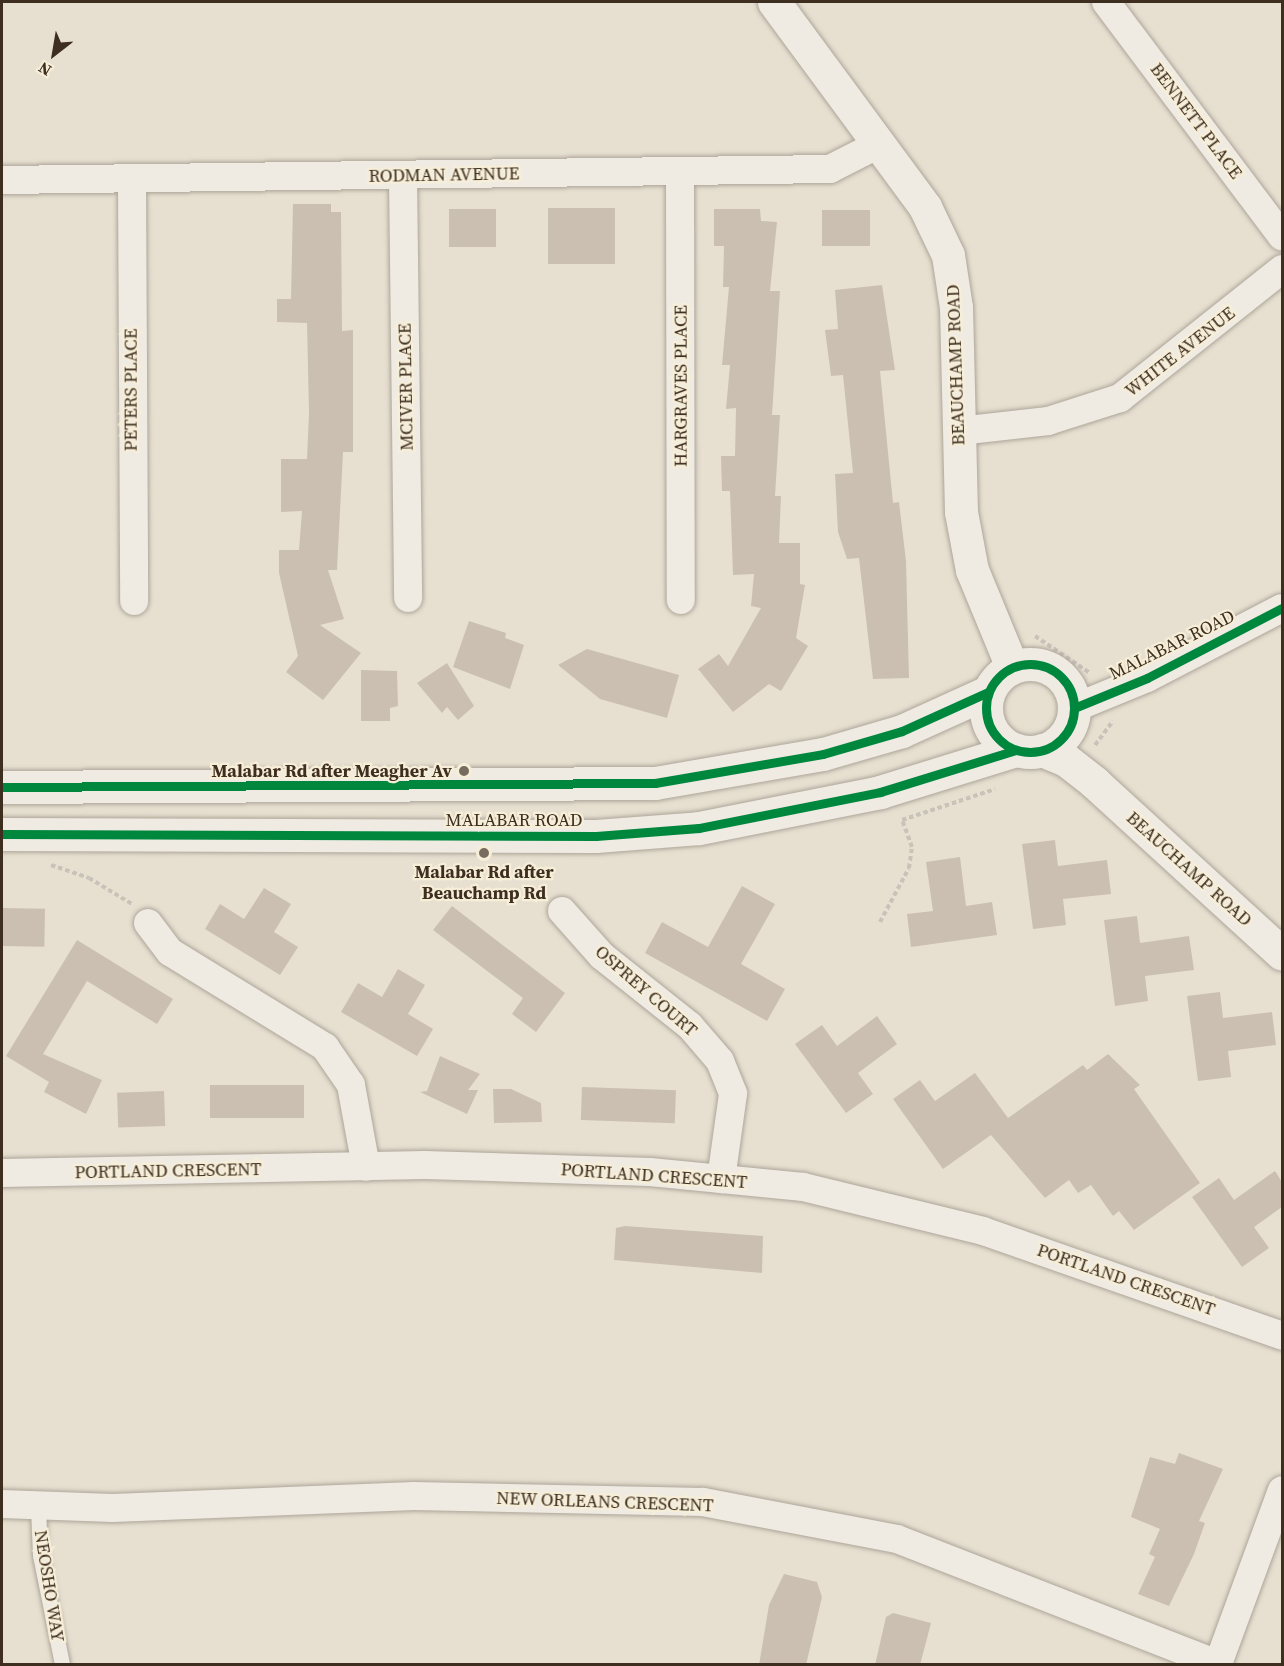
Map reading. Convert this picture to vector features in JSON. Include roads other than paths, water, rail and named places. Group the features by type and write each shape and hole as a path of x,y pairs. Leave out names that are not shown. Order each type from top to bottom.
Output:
{"main road":[{"name":"BEAUCHAMP ROAD","path":"774,2 925,207 948,255 956,307 961,512 972,570 1012,667"},
{"path":"1041,665 1054,671 1065,681 1073,715 1065,735 1029,750 989,727 988,692 1012,667 1041,665"},
{"name":"MALABAR ROAD","path":"2,788 655,783 823,754 902,731 988,692"},
{"name":"BEAUCHAMP ROAD","path":"1073,715 1075,749 1095,783"},
{"name":"BEAUCHAMP ROAD","path":"1029,750 1066,760 1095,783 1282,954"},
{"name":"MALABAR ROAD","path":"2,834 596,836 699,828 880,792 1029,750"}],"street":[{"name":"BENNETT PLACE","path":"1108,3 1282,236"},
{"name":"RODMAN AVENUE","path":"2,180 830,170 879,144"},
{"name":"HARGRAVES PLACE","path":"680,172 681,600"},
{"name":"MCIVER PLACE","path":"404,176 408,598"},
{"name":"PETERS PLACE","path":"132,179 134,602"},
{"name":"WHITE AVENUE","path":"959,431 1048,421 1120,398 1282,269"},
{"name":"MALABAR ROAD","path":"1073,715 1282,608"},
{"name":"OSPREY COURT","path":"562,910 602,956 690,1026 720,1061 733,1094 721,1179"},
{"path":"148,923 170,952 326,1047 351,1085 366,1167"},
{"name":"PORTLAND CRESCENT","path":"2,1173 366,1167 638,1172 803,1187 984,1231 1282,1336"},
{"path":"1218,1664 1282,1490"},
{"name":"NEW ORLEANS CRESCENT","path":"2,1504 38,1507 414,1496 704,1502 897,1539 1218,1664"}],"lane":[{"name":"NEOSHO WAY","path":"38,1507 47,1598 62,1665"}],"place":[{"name":"Malabar Rd after Meagher Av","path":"464,771"},
{"name":"Malabar Rd after Beauchamp Rd","path":"484,853"}]}
